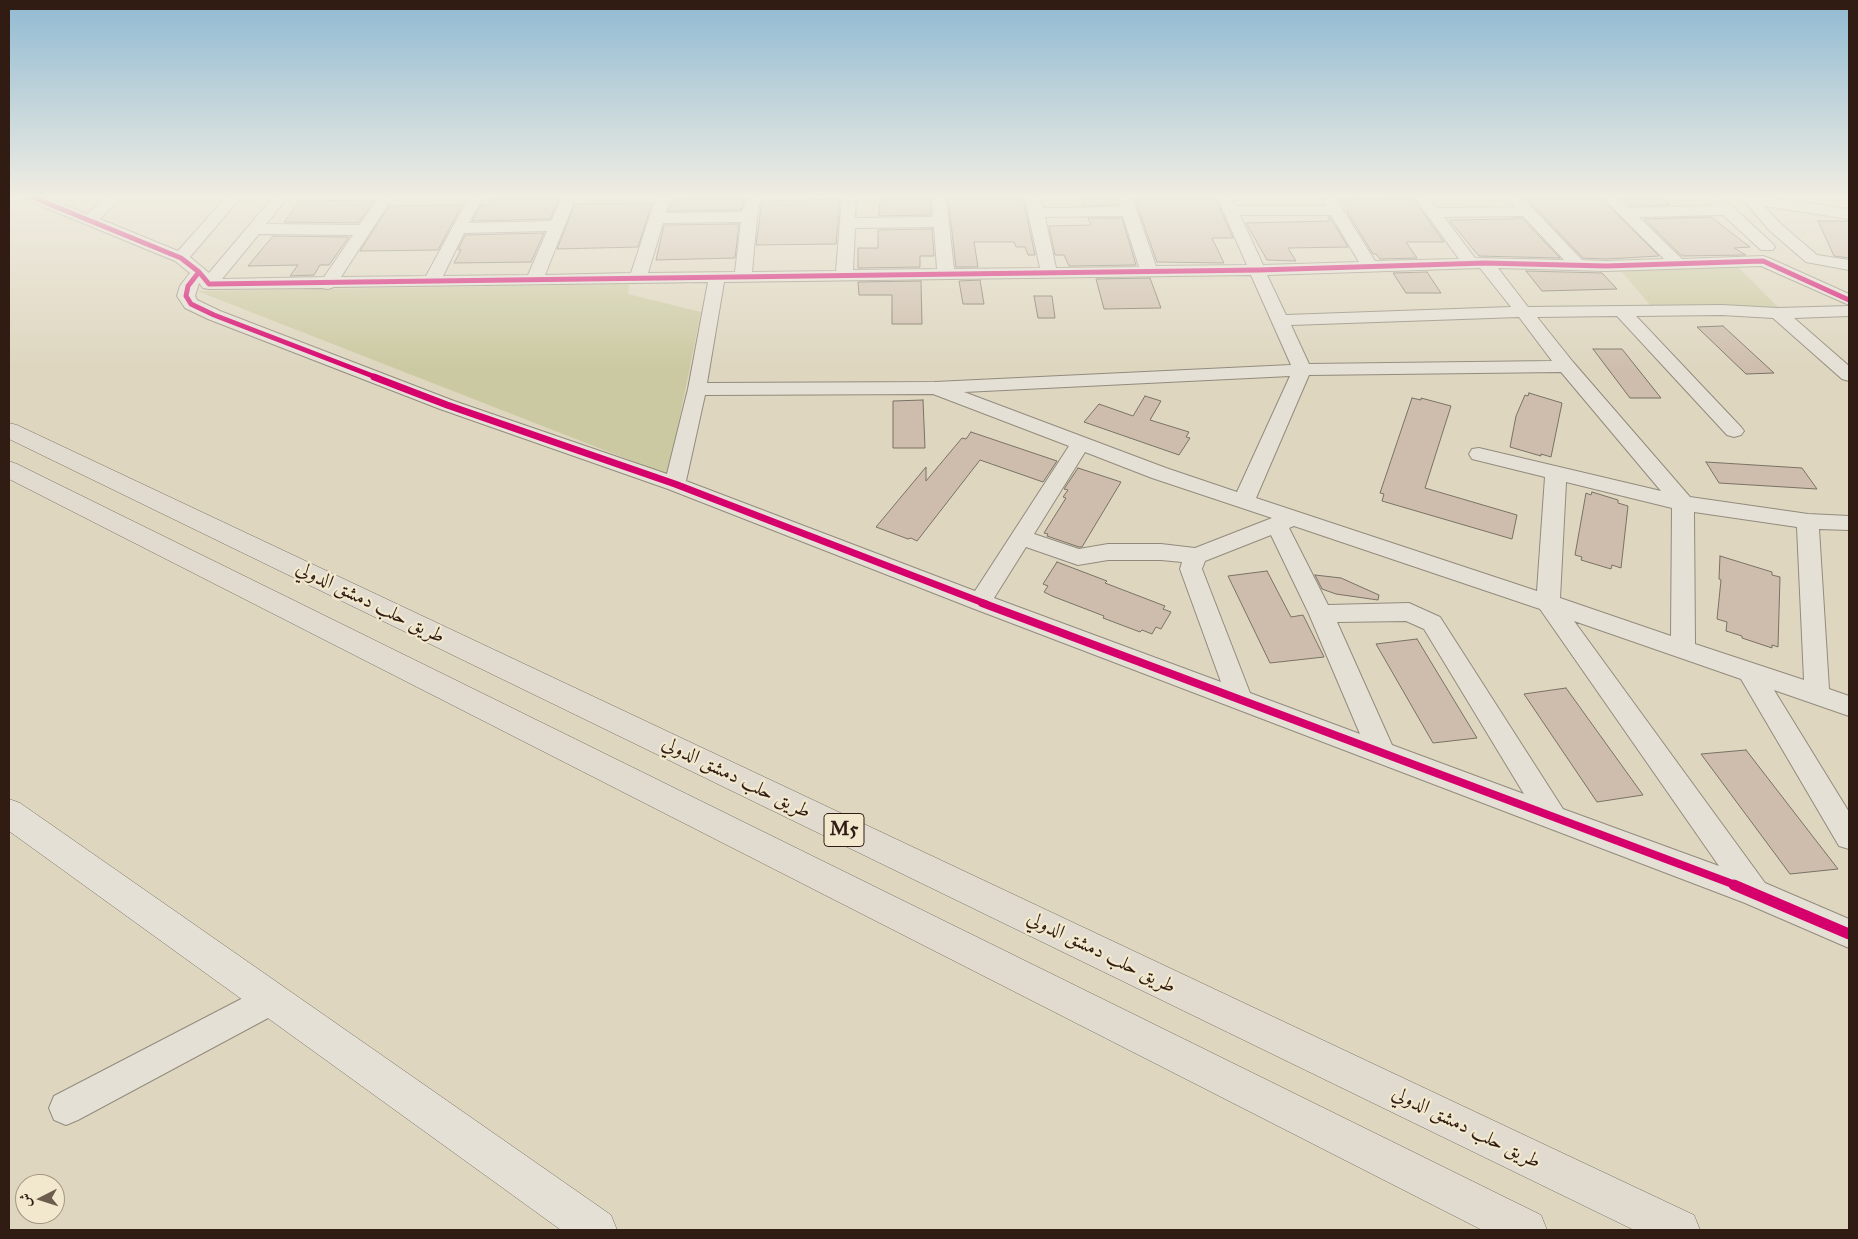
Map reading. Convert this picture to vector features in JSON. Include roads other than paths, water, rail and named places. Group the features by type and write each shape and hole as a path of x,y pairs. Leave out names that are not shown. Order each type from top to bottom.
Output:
{"highway":[{"name":"طريق حلب دمشق الدولي","path":"9,430 1679,1230"},
{"name":"طريق حلب دمشق الدولي","path":"9,469 1478,1218 1526,1230"}],"street":[{"path":"162,255 196,271 328,284 1371,268 1478,263 1578,266 1678,264 1758,255"},
{"path":"204,255 188,286 186,296 191,304 214,315 447,405 675,484 980,602 1755,893 1849,934"},
{"path":"196,271 218,255"},
{"path":"328,284 347,255"},
{"path":"432,281 445,255"},
{"path":"534,280 544,255"},
{"path":"638,278 645,255"},
{"path":"743,277 745,255"},
{"path":"844,275 846,255"},
{"path":"944,255 946,274"},
{"path":"1045,255 1049,272"},
{"path":"1144,255 1149,271"},
{"path":"1244,500 1302,370 1251,255"},
{"path":"1363,255 1371,268"},
{"path":"1471,255 1524,312 1566,366 1682,503 1683,648"},
{"path":"1568,255 1578,266"},
{"path":"1669,255 1678,264"},
{"path":"1766,255 1849,300"},
{"path":"1807,255 1849,295"},
{"path":"1812,259 1849,265"},
{"path":"675,484 697,389 717,277"},
{"path":"1281,320 1524,312 1722,310 1778,313 1849,312"},
{"path":"1622,311 1734,431"},
{"path":"1778,313 1849,375"},
{"path":"697,389 935,388 1302,370 1566,366"},
{"path":"935,388 1159,473 1244,500 1284,522 1548,602 1849,706"},
{"path":"980,602 1080,444"},
{"path":"1479,454 1682,503 1808,521 1849,523"},
{"path":"1556,472 1548,602 1755,893"},
{"path":"1808,521 1817,695"},
{"path":"1021,537 1078,557 1108,552 1161,552 1196,556 1284,522"},
{"path":"1284,522 1321,614 1382,753"},
{"path":"1196,556 1191,569 1240,699"},
{"path":"1321,614 1410,612 1432,623 1554,818"},
{"path":"1750,673 1849,837"},
{"path":"9,813 596,1230"},
{"path":"66,1108 272,999"}]}
